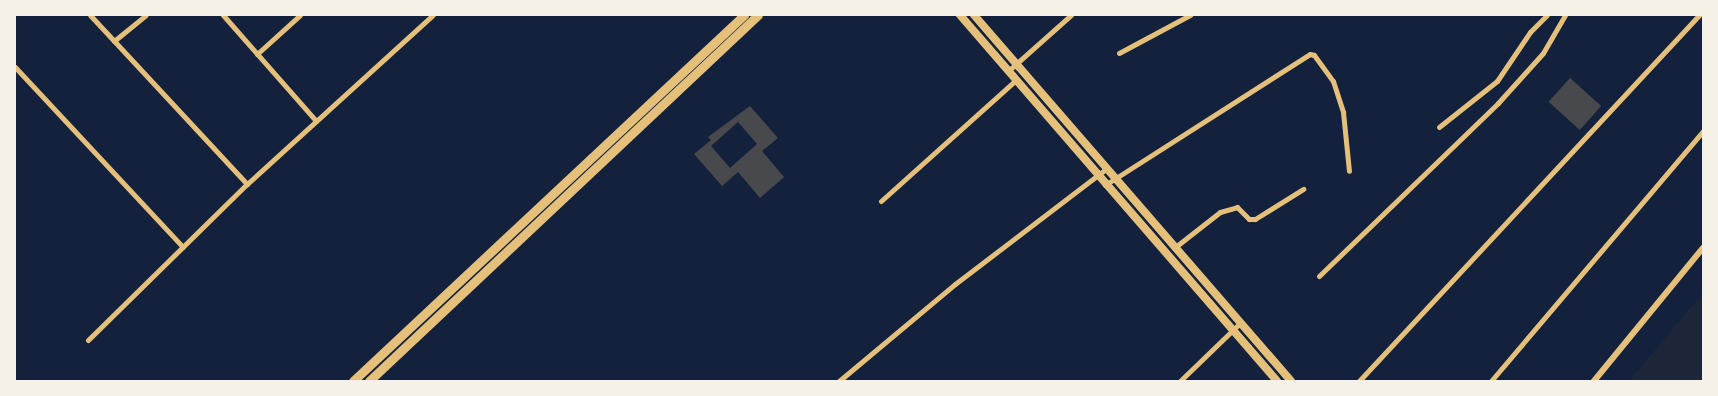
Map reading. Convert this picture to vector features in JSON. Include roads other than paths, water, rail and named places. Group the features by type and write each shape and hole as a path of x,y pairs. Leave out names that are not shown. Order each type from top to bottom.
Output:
{"main road":[{"path":"353,381 744,15"},
{"path":"369,381 758,15"},
{"path":"960,15 1104,185 1277,381"},
{"path":"974,15 1290,381"}],"street":[{"path":"90,15 247,184"},
{"path":"114,41 146,15"},
{"path":"223,15 316,121"},
{"path":"257,54 300,15"},
{"path":"88,340 247,184 433,15"},
{"path":"1008,71 1071,15"},
{"path":"1120,53 1190,15"},
{"path":"1439,127 1497,80 1530,32 1547,15"},
{"path":"1319,276 1498,103 1543,53 1566,15"},
{"path":"1359,381 1700,15"},
{"path":"1104,185 1310,54 1334,81 1343,112 1349,171"},
{"path":"15,66 183,246"},
{"path":"881,200 1016,80"},
{"path":"1491,381 1703,131"},
{"path":"839,381 955,284 1106,169"},
{"path":"1174,248 1220,212 1237,207 1249,219 1255,219 1303,189"},
{"path":"1594,381 1703,248"},
{"path":"1180,381 1239,324"}]}
